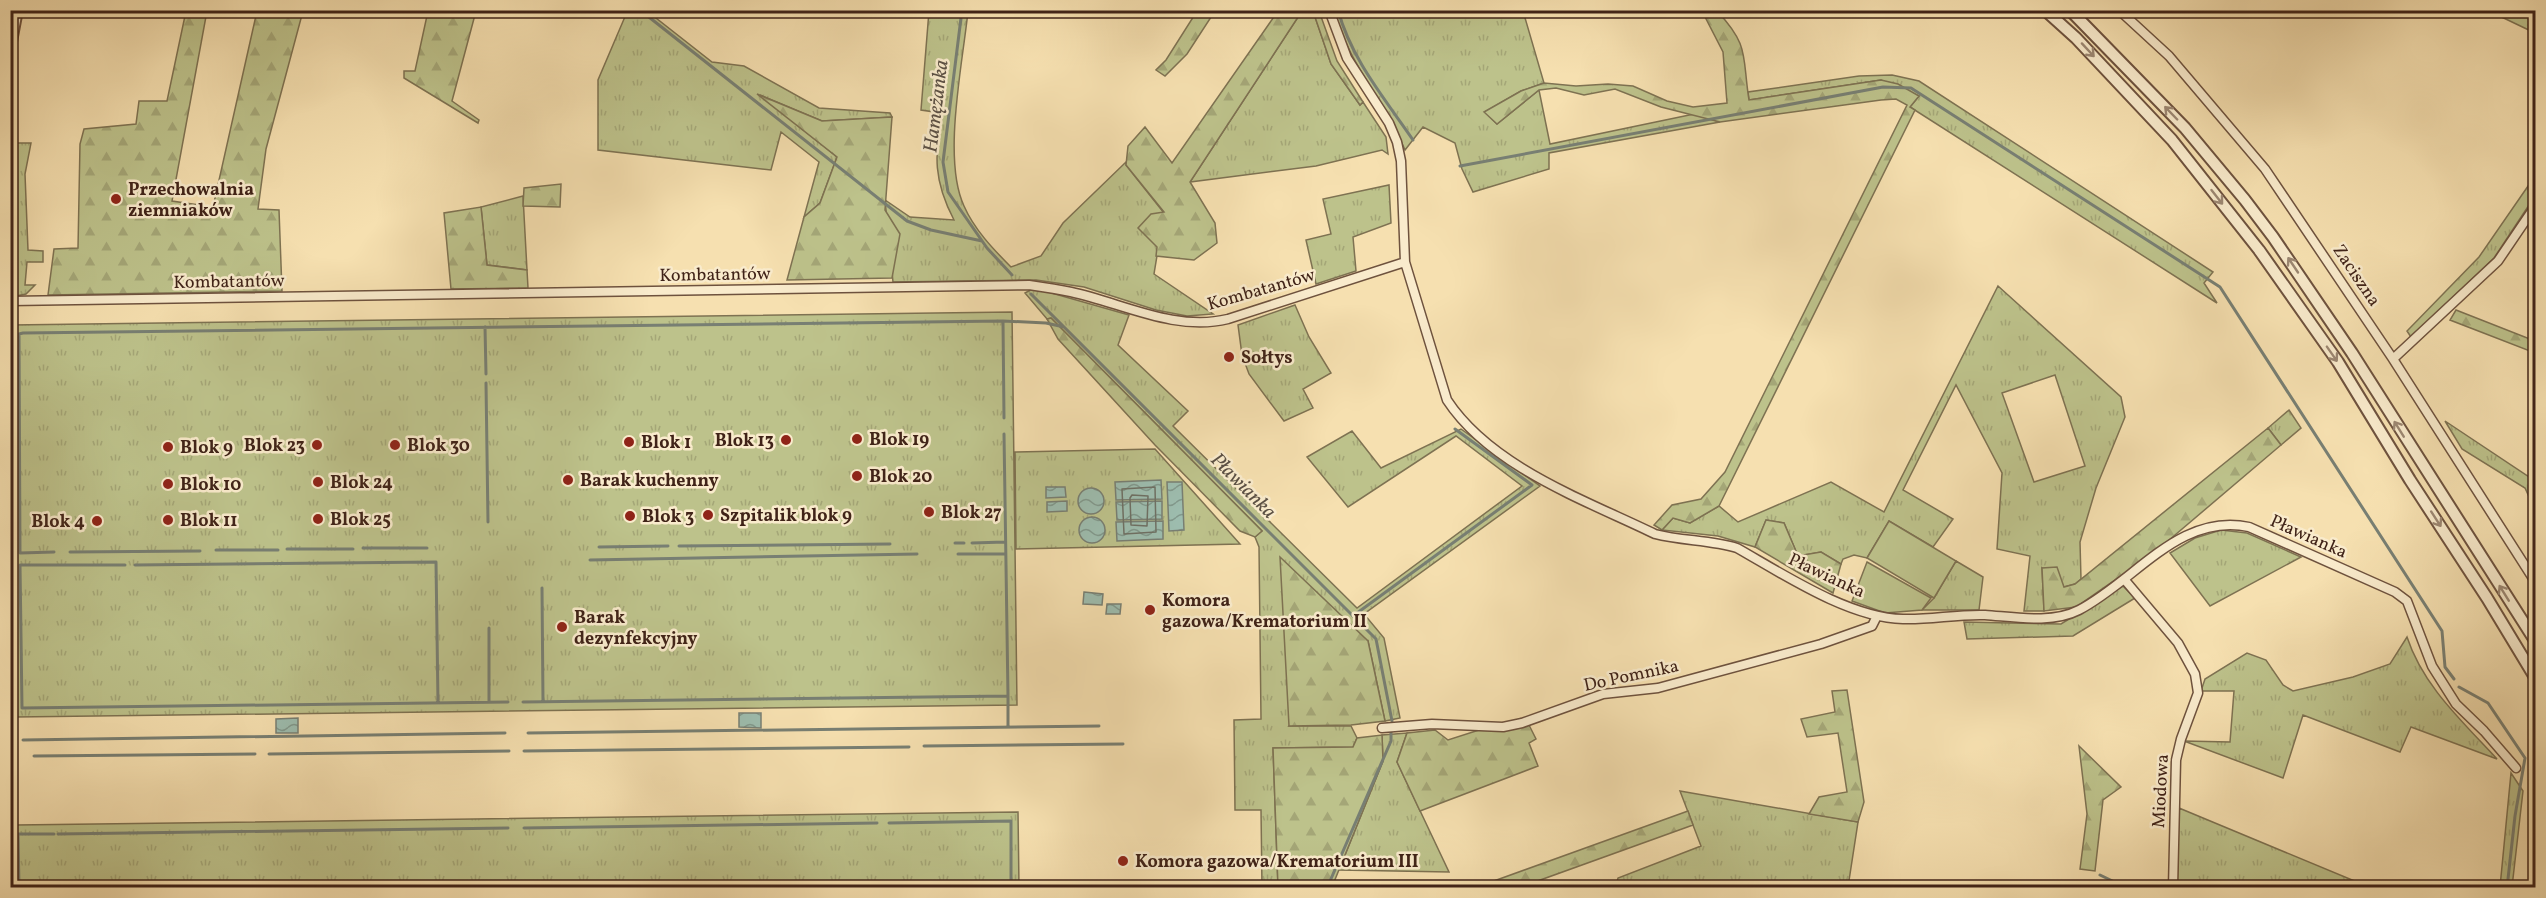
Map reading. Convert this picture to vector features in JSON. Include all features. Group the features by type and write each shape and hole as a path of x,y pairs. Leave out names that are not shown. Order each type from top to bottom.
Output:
{"street":[{"path":"10,46 17,10"},
{"name":"Pławianka","path":"1329,10 1347,58 1389,123 1397,142 1401,161 1405,262 1447,400 1459,418 1482,440 1530,473 1655,534 1677,539 1723,543 1737,548 1799,583 1877,616 1904,619 1959,614 2056,617 2079,610 2185,534 2218,524 2249,527 2395,592 2407,601 2432,666 2456,704 2484,731 2516,768"},
{"path":"2045,10 2076,38 2172,140 2259,250 2338,362 2410,480 2487,598 2535,679"},
{"path":"2070,10 2185,128 2266,228 2352,353 2535,642"},
{"name":"Zaciszna","path":"2119,10 2169,56 2265,169 2393,359 2535,583"},
{"path":"2393,359 2498,261 2535,205"},
{"name":"Kombatantów","path":"10,301 1029,285 1070,291 1178,321 1205,323 1228,319 1405,262"},
{"name":"Miodowa","path":"2124,579 2178,643 2195,674 2198,693 2181,739 2176,760 2174,888"},
{"name":"Do Pomnika","path":"1382,728 1432,724 1503,727 1522,723 1603,694 1658,688 1811,647 1872,626 1877,616"}],"green space":[{"path":"186,11 207,11 172,201 213,207 257,11 303,11 266,149 258,209 279,210 282,291 48,295 54,249 78,248 80,144 84,129 136,124 139,101 167,101"},
{"path":"428,11 476,11 452,101 479,120 478,123 404,78 404,71 415,71"},
{"path":"626,11 647,11 712,62 744,66 819,108 890,113 892,117 822,121 760,95 837,157 820,203 804,217 819,162 781,132 771,170 598,150 598,80"},
{"path":"929,11 968,11 956,110 955,163 964,206 979,231 997,253 1011,267 1041,256 1063,223 1127,161 1126,165 1164,213 1154,274 1213,314 1187,316 1156,310 1084,287 1036,280 893,282 885,200 910,217 954,220 942,192 937,168 941,113 921,110"},
{"path":"1197,11 1215,11 1187,54 1165,76 1156,70 1166,60"},
{"path":"1278,11 1302,11 1190,182 1215,223 1217,243 1194,260 1156,256 1157,247 1138,228 1151,214 1164,212 1126,165 1128,146 1145,127 1172,163"},
{"path":"1302,11 1313,11 1331,64 1360,105 1363,102 1386,137 1388,154 1382,150 1316,166 1190,182"},
{"path":"1313,11 1319,11 1337,61 1363,102 1360,105 1331,64"},
{"path":"1334,11 1523,11 1544,83 1521,91 1485,112 1497,124 1539,90 1550,144 1694,114 1720,122 1549,153 1549,169 1473,192 1462,169 1455,143 1423,127 1405,150 1348,47"},
{"path":"1702,11 1717,11 1735,33 1743,52 1749,100 1881,80 1898,84 1919,96 1910,107 1915,110 1719,506 1690,523 1673,518 1662,530 1654,525 1672,505 1701,499 1725,472 1907,105 1896,99 1881,100 1720,122 1661,107 1615,89 1584,95 1556,88 1539,90 1497,124 1484,112 1521,91 1544,83 1576,86 1608,84 1633,86 1667,101 1693,107 1727,103 1723,52"},
{"path":"2489,11 2535,11 2535,33"},
{"path":"1892,75 1919,81 2213,272 2204,283 2217,303 1910,107 1919,96 1881,80 1749,100 1748,92 1859,76"},
{"path":"757,94 822,121 892,117 885,210 900,234 892,278 787,280 804,217 820,203 837,157"},
{"path":"11,143 31,143 25,174 28,250 43,251 43,262 27,262 25,285 35,285 26,294 11,297"},
{"path":"2535,176 2535,196 2494,258 2411,337 2407,331 2479,257"},
{"path":"561,184 560,207 523,206 524,188"},
{"path":"1389,185 1391,223 1353,237 1356,271 1316,284 1306,240 1331,234 1323,199"},
{"path":"523,196 527,270 487,265 481,207"},
{"path":"481,207 487,265 527,270 528,288 451,289 444,213"},
{"path":"1998,286 2121,397 2125,417 2096,488 2080,542 2081,579 2075,584 2064,587 2042,568 2044,611 2024,611 2030,556 1997,549 2002,473 1956,385 1903,490 1953,519 1933,547 1889,521 1867,558 1854,555 1843,559 1841,564 1821,552 1798,556 1784,523 1766,520 1755,547 1718,536 1662,530 1673,518 1690,523 1719,506 1738,522 1831,482 1884,512","holes":["2055,375 2085,466 2034,482 2002,393"]},
{"path":"1034,288 1129,315 1118,345 1188,411 1173,426 1357,608 1522,486 1456,436 1348,507 1307,457 1352,431 1381,468 1461,429 1540,486 1364,614 1384,638 1400,718 1385,721 1368,641 1289,726 1351,726 1357,738 1353,747 1273,748 1278,887 1262,887 1261,810 1235,810 1234,720 1261,719 1259,547 1255,537 1262,531 1051,318 1047,319 1025,293"},
{"path":"1295,305 1309,337 1331,373 1303,389 1313,408 1284,421 1249,374 1242,355 1238,325"},
{"path":"2456,310 2535,341 2535,353 2450,320"},
{"path":"1012,312 1017,705 15,717 11,325"},
{"path":"1051,318 1262,531 1255,537 1240,531 1155,445 1058,339 1047,319"},
{"path":"2289,410 2301,428 2281,445 2268,428"},
{"path":"2445,421 2535,481 2535,510 2525,488 2462,449"},
{"path":"2268,428 2281,445 2155,552 2076,607 2044,611 2042,568 2057,567 2064,587 2075,584"},
{"path":"1155,449 1240,544 1016,549 1015,452"},
{"path":"1766,520 1784,523 1798,556 1821,552 1841,564 1833,593 1755,547"},
{"path":"1889,521 1956,561 1934,598 1867,558"},
{"path":"2221,530 2247,533 2301,557 2210,606 2170,553 2195,538"},
{"path":"1280,557 1368,641 1385,721 1351,725 1289,726"},
{"path":"1956,561 1983,577 1979,610 1922,610 1934,598"},
{"path":"1867,562 1931,598 1922,610 1885,613 1852,601"},
{"path":"2123,586 2135,598 2073,636 1967,639 1964,622 2061,624"},
{"path":"2407,637 2414,655 2433,687 2457,717 2497,759 2411,727 2400,752 2303,715 2283,778 2184,741 2230,742 2234,691 2201,691 2205,679 2247,653 2266,660 2283,685 2293,691 2353,677 2390,664"},
{"path":"1847,690 1864,802 1858,822 1809,814 1819,797 1847,792 1838,733 1807,737 1801,719 1835,712 1832,691"},
{"path":"1529,725 1536,739 1529,743 1538,766 1420,811 1397,762 1407,733 1435,730 1448,740 1479,730"},
{"path":"1407,733 1397,762 1449,872 1339,870 1383,761 1382,735"},
{"path":"1382,735 1383,761 1332,887 1278,887 1273,748 1353,747 1357,738"},
{"path":"2079,746 2121,787 2103,800 2095,871 2080,869 2087,814"},
{"path":"2511,773 2523,791 2512,887 2500,887"},
{"path":"1680,791 1858,822 1848,887 1615,888 1618,878 1701,846"},
{"path":"2179,808 2369,887 2177,888"},
{"path":"1688,811 1693,825 1521,887 1480,886"},
{"path":"1018,812 1019,887 16,887 16,825"}],"water":[{"path":"1161,480 1162,499 1116,500 1115,482"},
{"path":"1167,482 1182,482 1184,530 1169,531"},
{"path":"1046,487 1065,487 1066,497 1046,498"},
{"path":"1091,488 1100,492 1104,501 1100,510 1091,514 1082,510 1078,501 1082,492"},
{"path":"1067,501 1067,511 1047,512 1047,502"},
{"path":"1162,501 1162,519 1117,520 1116,502"},
{"path":"1092,517 1101,521 1105,530 1101,539 1092,543 1083,539 1079,530 1083,521"},
{"path":"1163,521 1163,539 1117,541 1116,522"},
{"path":"1084,592 1103,594 1102,605 1083,604"},
{"path":"1107,604 1121,604 1120,614 1106,614"},
{"path":"739,713 761,713 761,728 739,727"},
{"path":"298,718 298,733 276,733 276,719"}],"waterway":[{"path":"640,10 907,221 931,230 982,241"},
{"name":"Hamężanka","path":"962,10 943,162 948,192 987,248 1012,275"},
{"path":"1338,10 1360,62 1413,140"},
{"path":"1460,166 1883,87 1911,88 2220,287 2442,631 2445,667 2454,679"},
{"name":"Pławianka","path":"1031,294 1376,639 1392,721"},
{"path":"1003,321 1004,418"},
{"path":"54,552 20,553 19,334 23,333 1003,321 1046,323 1064,327"},
{"path":"485,327 486,374"},
{"path":"486,383 488,522"},
{"path":"1353,616 1532,485 1455,429"},
{"path":"523,702 1008,696 1004,434"},
{"path":"972,543 1005,542"},
{"path":"955,543 964,543"},
{"path":"679,546 890,544"},
{"path":"599,547 668,546"},
{"path":"363,548 427,548"},
{"path":"287,549 353,549"},
{"path":"216,550 278,550"},
{"path":"70,552 200,551"},
{"path":"590,560 917,554"},
{"path":"958,554 1005,554"},
{"path":"135,565 436,562 438,703"},
{"path":"125,565 20,565 22,708 508,702"},
{"path":"542,588 543,702"},
{"path":"489,628 489,702"},
{"path":"2459,687 2488,703 2525,758 2515,816 2507,888"},
{"path":"1008,696 1008,726"},
{"path":"528,733 1099,726"},
{"name":"Pławianka","path":"1327,888 1391,741 1391,732"},
{"path":"23,740 505,733"},
{"path":"924,746 1123,744"},
{"path":"524,751 909,747"},
{"path":"269,754 509,751"},
{"path":"34,756 255,754"},
{"path":"889,823 1011,821 1011,888"},
{"path":"524,828 877,823"},
{"path":"58,834 508,828"},
{"path":"19,888 18,834 54,834"},
{"path":"2100,875 2127,888"}],"place":[{"name":"Przechowalnia ziemniaków","path":"116,199"},
{"name":"Sołtys","path":"1229,357"},
{"name":"Blok 19","path":"857,439"},
{"name":"Blok 13","path":"786,440"},
{"name":"Blok 1","path":"629,442"},
{"name":"Blok 23","path":"317,445"},
{"name":"Blok 30","path":"395,445"},
{"name":"Blok 9","path":"168,447"},
{"name":"Blok 20","path":"857,476"},
{"name":"Barak kuchenny","path":"568,480"},
{"name":"Blok 24","path":"318,482"},
{"name":"Blok 10","path":"168,484"},
{"name":"Blok 27","path":"929,512"},
{"name":"Szpitalik blok 9","path":"708,515"},
{"name":"Blok 3","path":"630,516"},
{"name":"Blok 25","path":"318,519"},
{"name":"Blok 11","path":"168,520"},
{"name":"Blok 4","path":"97,521"},
{"name":"Komora gazowa/Krematorium II","path":"1150,610"},
{"name":"Barak dezynfekcyjny","path":"562,627"},
{"name":"Komora gazowa/Krematorium III","path":"1123,861"}]}
